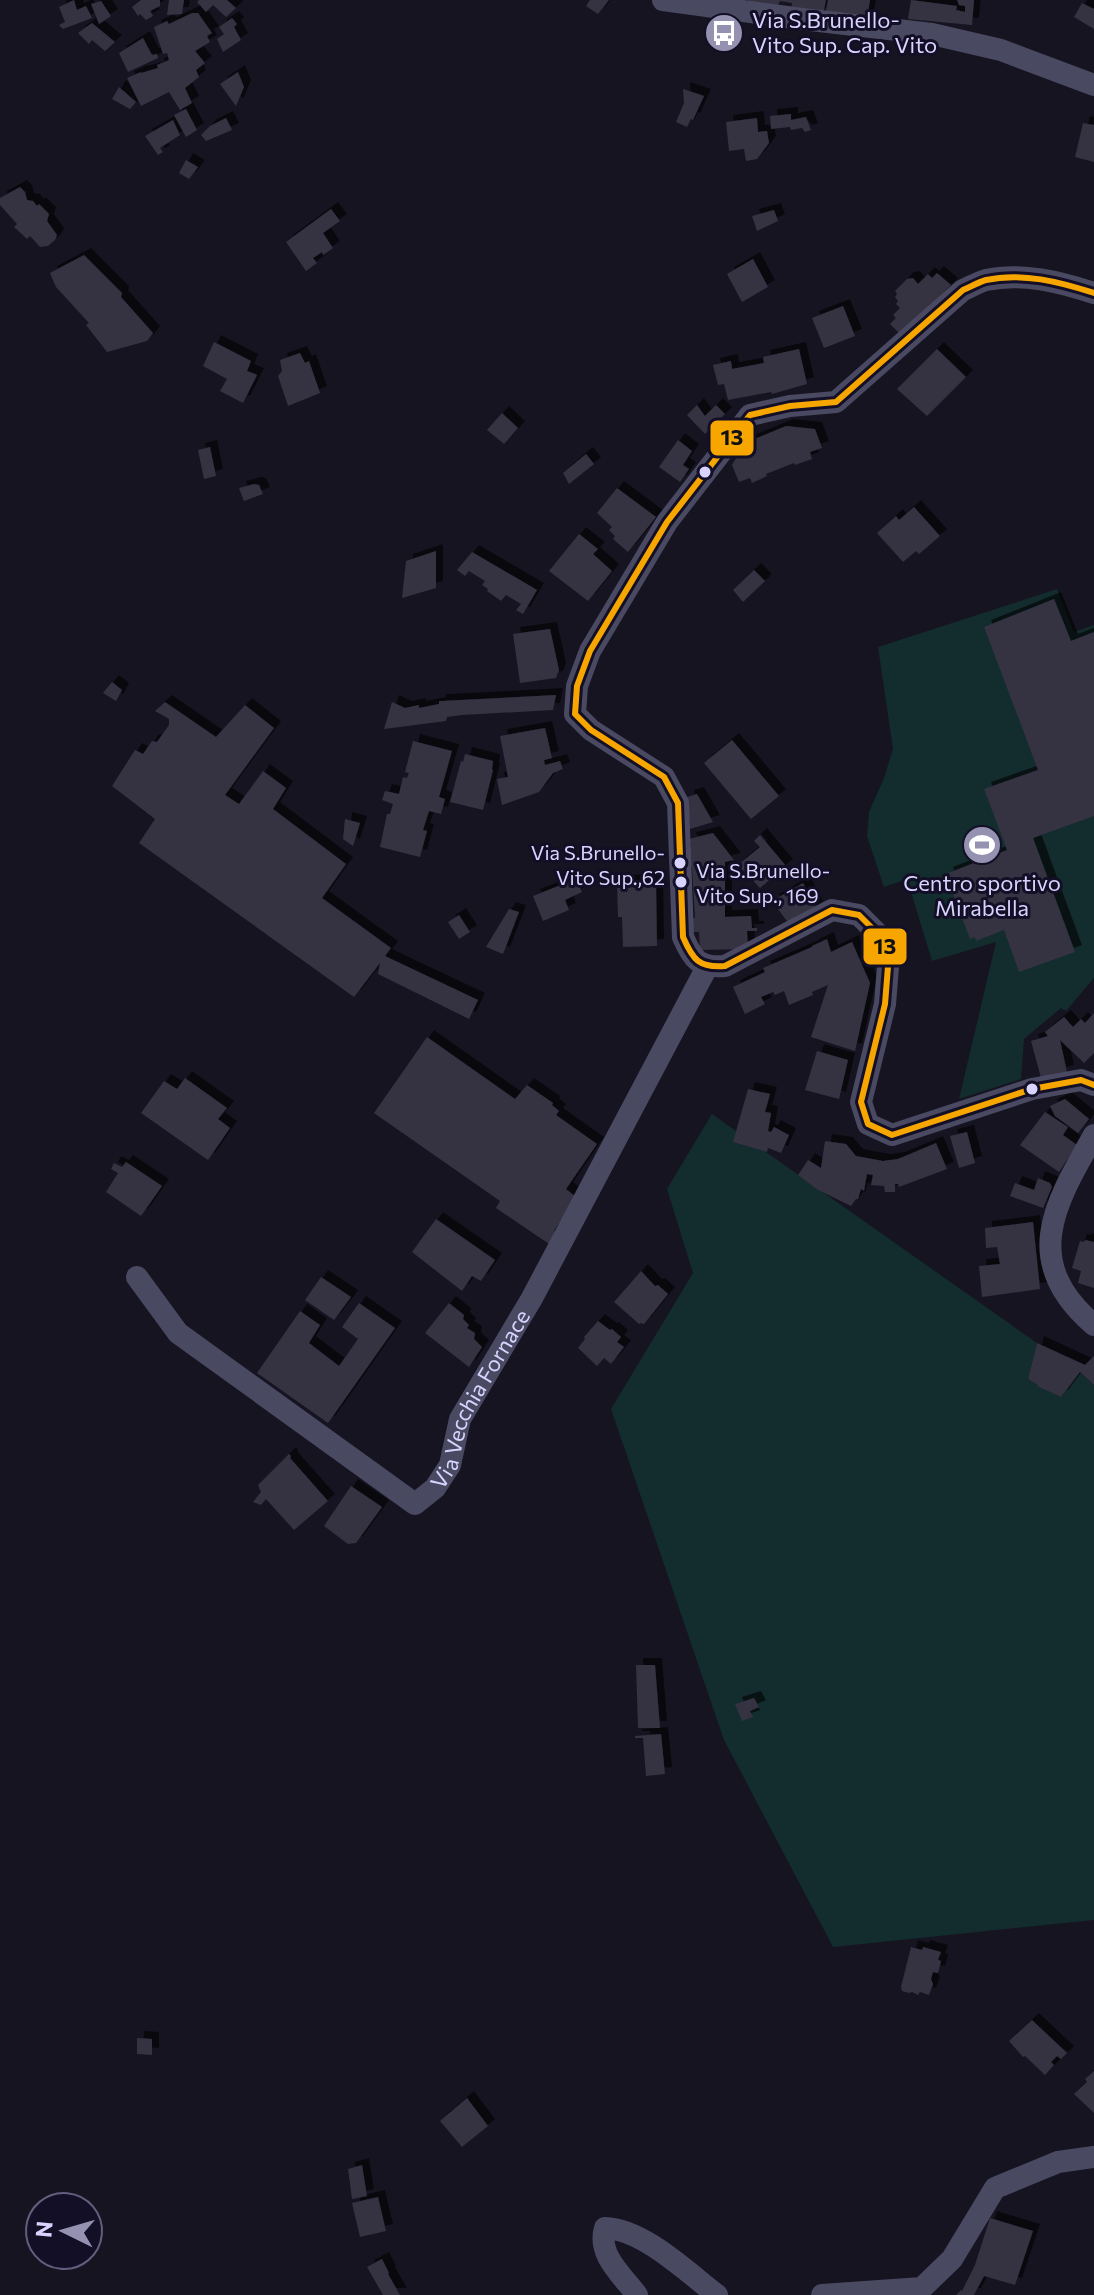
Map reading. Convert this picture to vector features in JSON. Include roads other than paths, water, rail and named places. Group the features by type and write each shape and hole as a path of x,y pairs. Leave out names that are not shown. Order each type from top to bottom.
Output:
{"street":[{"path":"663,0 932,34 1001,50 1094,85"},
{"path":"1094,293 1056,281 1015,278 986,280 963,290 836,402 790,406 750,415 667,522 590,651 577,686 575,714 591,730 664,777 678,803 683,937 691,956 707,967 725,966 832,910 859,915 877,933 889,954 885,1004 861,1102 868,1124 892,1135 1032,1089 1081,1080 1094,1085"},
{"name":"Via Vecchia Fornace","path":"137,1277 178,1333 415,1504 435,1488 450,1465 460,1419 532,1298 707,967"},
{"path":"1094,1135 1058,1204 1051,1252 1062,1291 1094,1325"},
{"path":"822,2295 922,2288 952,2259 995,2188 1058,2162 1094,2157"},
{"path":"637,2295 604,2252 605,2228 618,2229 642,2238 717,2295"}],"place":[{"name":"Via S.Brunello- Vito Sup. Cap. Vito","path":"724,33"},
{"name":"Centro sportivo Mirabella","path":"982,845"},
{"name":"Via S.Brunello- Vito Sup.,62","path":"680,863"},
{"name":"Via S.Brunello- Vito Sup., 169","path":"681,882"}]}
